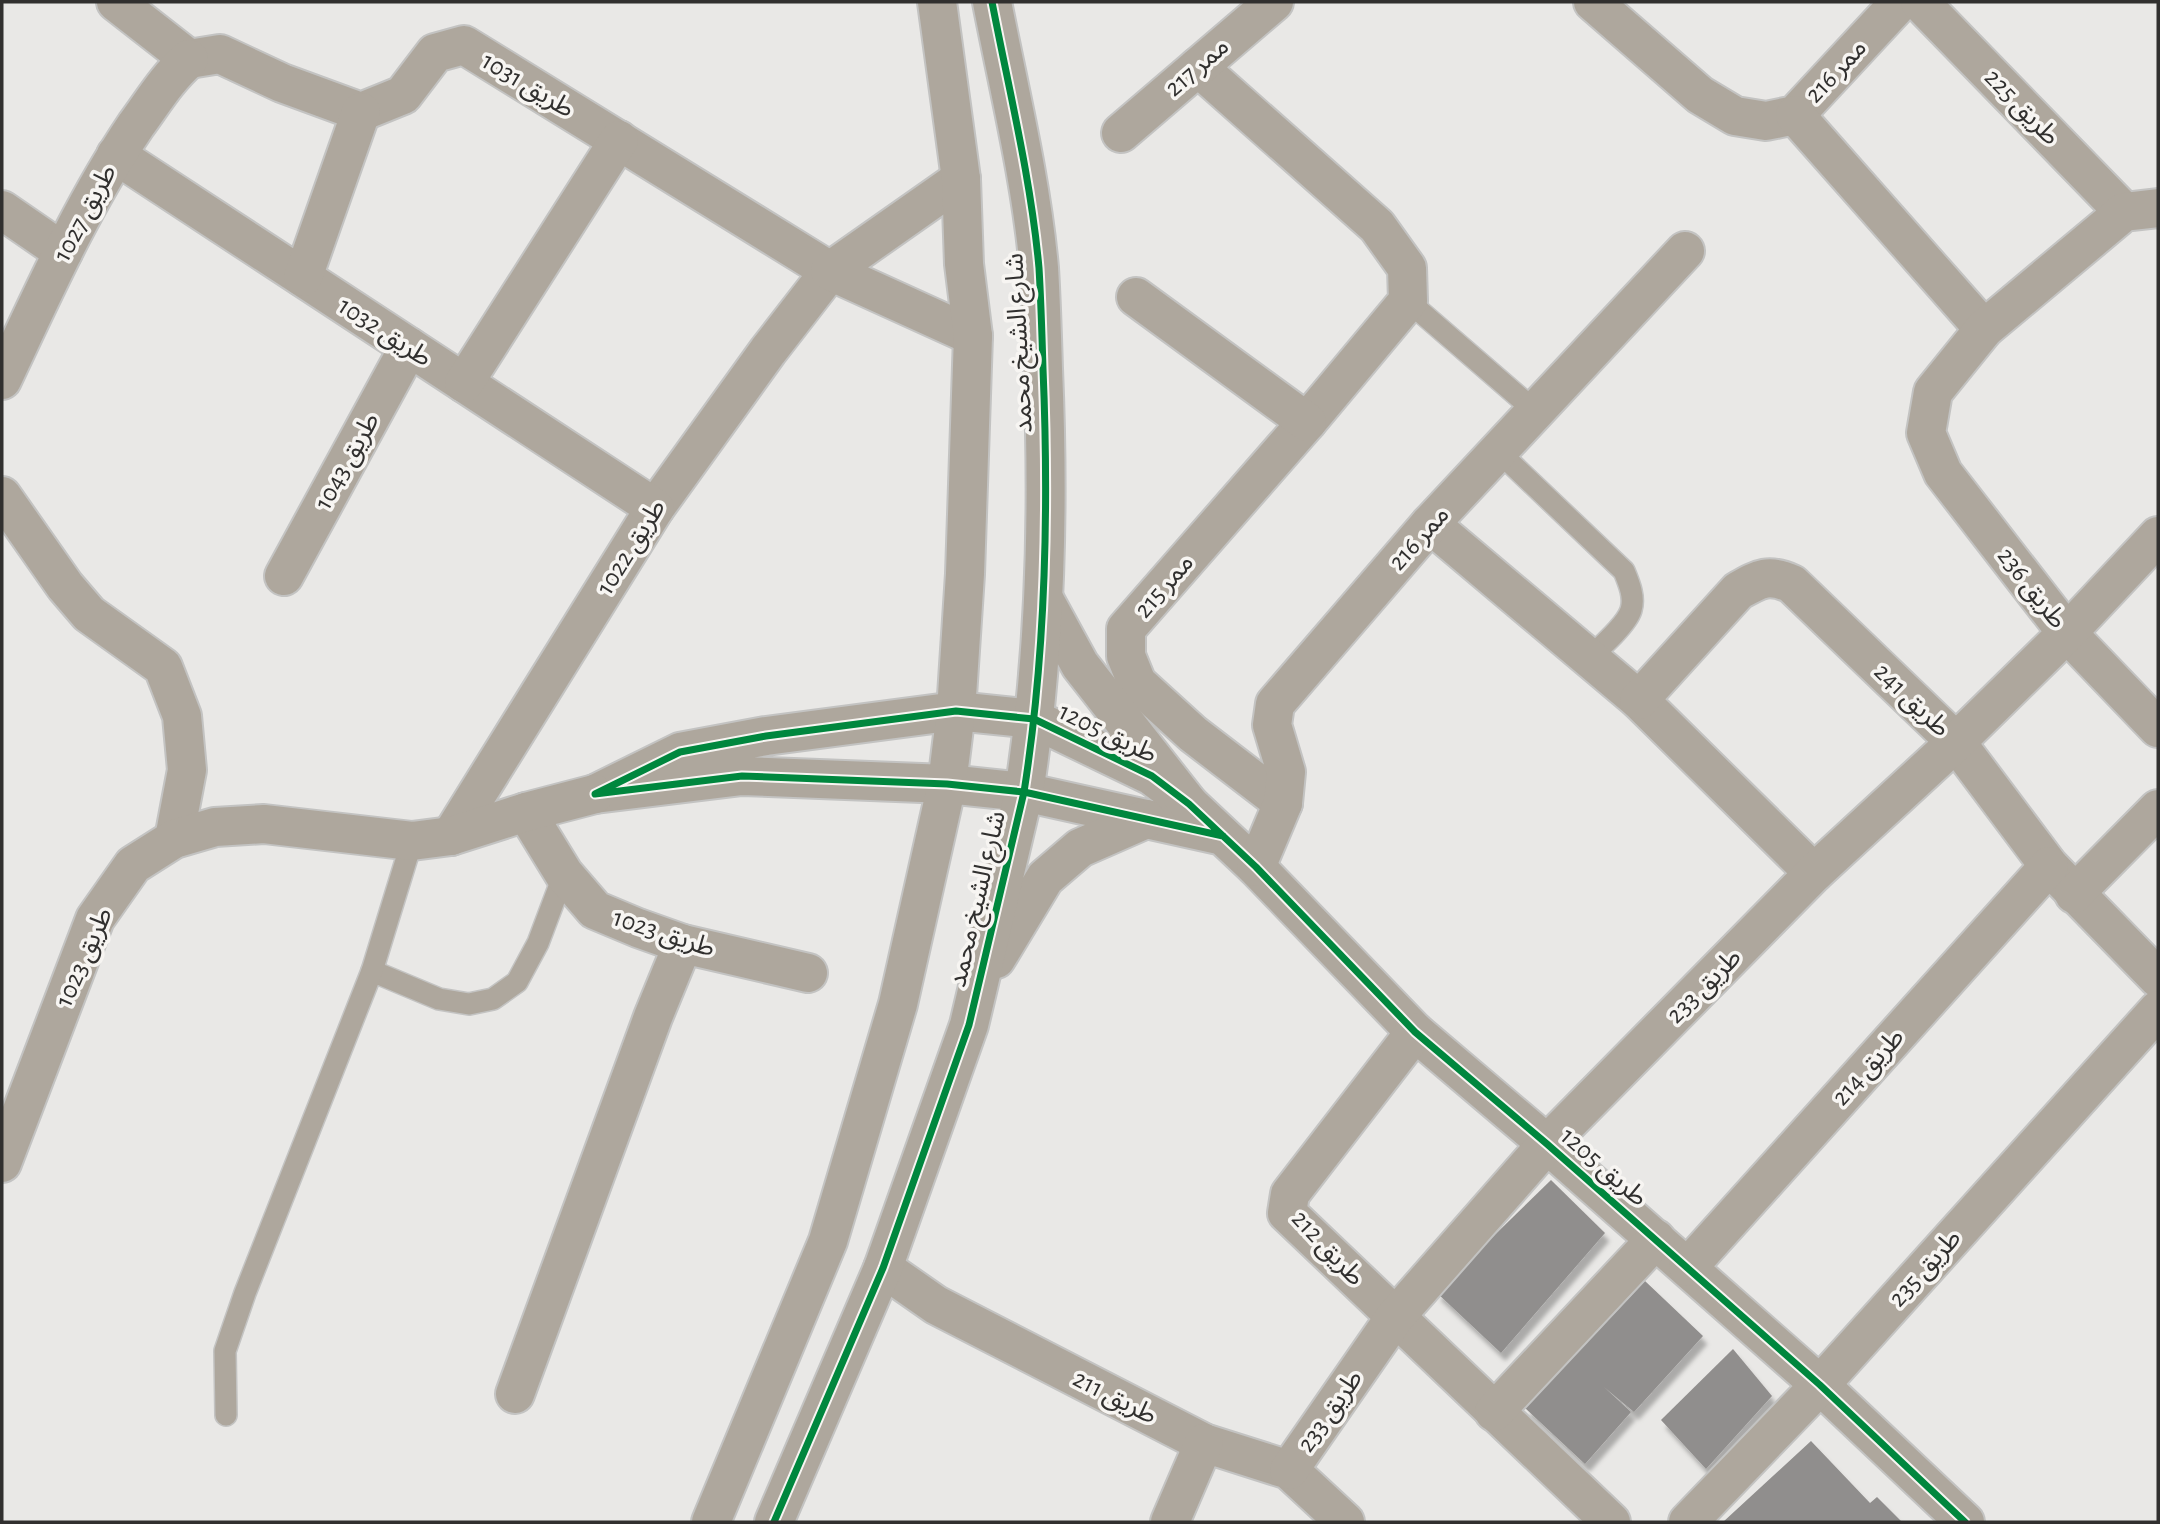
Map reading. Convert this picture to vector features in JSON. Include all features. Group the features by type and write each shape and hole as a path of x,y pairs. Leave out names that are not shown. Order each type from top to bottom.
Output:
{"street":[{"path":"116,2 189,59 220,54 282,83 361,113 303,277"},
{"name":"شارع الشيخ محمد","path":"710,1522 828,1241 898,1004 947,784 956,711 965,573 973,336 964,264 961,179 937,2"},
{"name":"شارع الشيخ محمد","path":"774,1522 883,1268 969,1025 1024,792 1034,719 1044,599 1046,437 1039,268 1031,205 992,2"},
{"name":"ممر 217","path":"1121,133 1274,2"},
{"name":"ممر 216","path":"1593,2 1700,95 1735,116 1766,121 1795,115 1900,2"},
{"name":"طريق 225","path":"1920,2 2141,210 1984,329 1933,393 1926,433"},
{"name":"طريق 1031","path":"361,113 403,95 435,52 464,45 830,271"},
{"name":"طريق 1027","path":"2,380 63,252 116,155 171,75 189,59"},
{"path":"1198,66 1377,226 1407,268 1408,301"},
{"path":"1795,115 1984,329"},
{"path":"464,383 619,140"},
{"name":"طريق 1032","path":"116,155 655,508"},
{"name":"طريق 1022","path":"451,836 655,508 768,351 830,271 961,179"},
{"path":"2,210 63,252"},
{"name":"ممر 216","path":"1256,867 1283,803 1286,772 1272,725 1275,704 1430,524 1685,251"},
{"path":"830,271 973,336"},
{"path":"1136,297 1307,422"},
{"name":"ممر 215","path":"1283,803 1193,734 1137,683 1126,656 1126,629 1307,422 1408,301"},
{"name":"طريق 1043","path":"284,576 409,347"},
{"name":"طريق 236","path":"1926,433 1943,473 2067,633 2158,728"},
{"path":"2,496 65,586 89,614 163,667 182,716 187,770 174,839"},
{"path":"1430,524 1639,700 1814,873"},
{"name":"طريق 233","path":"1289,1470 1395,1317 1547,1144 1814,873 1956,742 2067,633 2158,536"},
{"name":"طريق 241","path":"1639,700 1738,591 1758,580 1777,577 1792,584 1956,742 2049,866 2158,978"},
{"path":"1044,599 1080,665 1189,804"},
{"name":"طريق 1205","path":"595,794 680,752 765,736 956,711 1034,719 1152,776 1189,804 1256,867 1416,1032 1688,1267 1820,1385 1965,1522"},
{"path":"451,836 526,811 595,794 742,776 947,784 1024,792 1223,836"},
{"path":"2074,894 2158,809"},
{"name":"طريق 1023","path":"526,811 565,874 595,910 683,944 808,974"},
{"path":"978,987 1045,878 1080,848 1146,819"},
{"name":"طريق 1023","path":"2,1163 95,919 133,865 174,839 215,827 264,824 412,841 451,836"},
{"name":"طريق 214","path":"1688,1267 2049,866"},
{"path":"515,1394 653,1017 683,944"},
{"name":"طريق 235","path":"1688,1522 1820,1385 2158,1010"},
{"name":"طريق 212","path":"1416,1032 1290,1194 1287,1213 1611,1522"},
{"path":"1494,1412 1656,1239"},
{"name":"طريق 211","path":"883,1268 936,1305 1204,1443 1289,1470 1345,1522"},
{"path":"1170,1522 1204,1443"}],"lane":[{"path":"1408,301 1535,411"},
{"path":"1498,451 1624,571 1631,589 1631,611 1617,630 1589,658"},
{"path":"226,1415 225,1351 372,971 412,841"},
{"path":"372,971 439,999 469,1004 493,999 517,982 538,943 565,874"}],"building":[{"path":"1551,1180 1605,1233 1501,1353 1436,1292"},
{"path":"1645,1281 1703,1336 1634,1412 1604,1387 1631,1412 1585,1464 1525,1408"},
{"path":"1733,1349 1772,1396 1706,1469 1661,1420"},
{"path":"1811,1441 1870,1503 1877,1497 1902,1522 1723,1522"}],"cycle path":[{"path":"774,1522 883,1268 969,1025 1024,792 1037,687 1044,581 1046,475 1041,305 1031,201 992,2"},
{"path":"1223,836 1024,792 947,784 742,776 595,794 680,752 766,736 956,711 1034,719 1152,776 1189,804 1256,867 1415,1032 1547,1144 1820,1385 1965,1522"}]}
